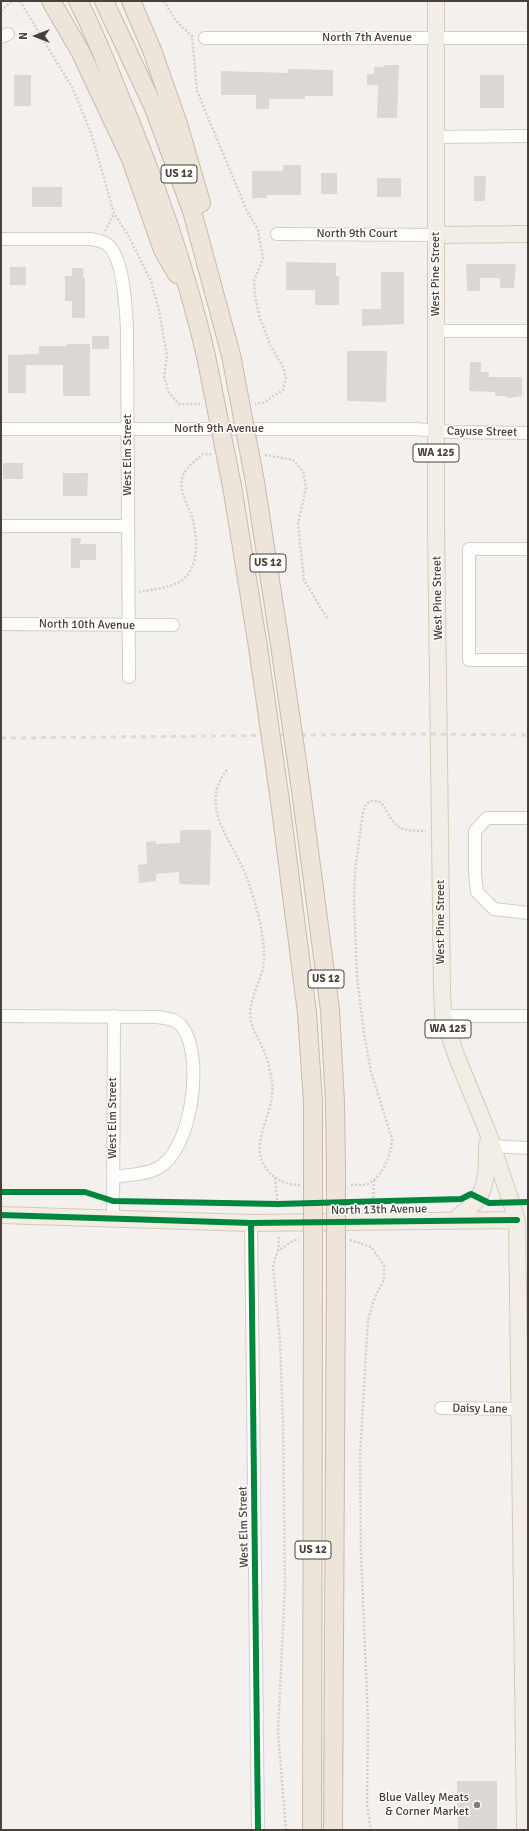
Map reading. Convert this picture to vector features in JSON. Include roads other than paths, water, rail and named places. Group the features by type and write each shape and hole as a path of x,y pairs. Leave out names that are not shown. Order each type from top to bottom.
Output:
{"highway":[{"path":"51,1 80,51 131,159 164,250 194,302"},
{"name":"US 12","path":"78,1 132,126 174,238 194,302 232,486 258,647 280,801 307,1012 313,1102 314,1169 312,1830"},
{"name":"US 12","path":"104,1 154,108 192,212 231,355 255,482 280,644 330,1010 335,1102 336,1168 333,1830"},
{"path":"131,1 152,50 178,124 200,201 213,293"}],"main road":[{"name":"West Pine Street","path":"436,1 436,430 443,1016 456,1055 523,1220 520,1409 525,1830"},
{"path":"436,235 528,234"},
{"name":"WA 125","path":"456,1219 476,1200 483,1187 487,1172 490,1140"},
{"name":"North 13th Avenue","path":"1,1215 113,1220 251,1223 456,1219 523,1220"}],"street":[{"name":"North 7th Avenue","path":"205,38 528,38"},
{"path":"436,137 528,136"},
{"name":"North 9th Court","path":"277,234 436,235"},
{"name":"West Elm Street","path":"1,239 101,240 108,245 115,258 123,283 126,301 128,430 129,677"},
{"path":"436,331 528,331"},
{"name":"North 9th Avenue","path":"1,429 436,430"},
{"name":"Cayuse Street","path":"436,430 528,433"},
{"path":"1,526 128,526"},
{"path":"528,550 469,549 469,660 528,660"},
{"name":"North 10th Avenue","path":"1,624 173,625"},
{"path":"528,818 487,818 475,831 474,874 477,892 494,909 528,913"},
{"path":"1,1016 114,1016 171,1018 183,1027 190,1044 193,1075 190,1110 183,1136 171,1157 158,1169 113,1177"},
{"name":"West Elm Street","path":"113,1220 114,1016"},
{"path":"443,1016 528,1016"},
{"path":"490,1140 528,1148"},
{"name":"West Elm Street","path":"251,1223 258,1830"},
{"name":"Daisy Lane","path":"441,1408 520,1409"}],"railway":[{"path":"1,738 419,734 528,735"}],"place":[{"name":"Blue Valley Meats & Corner Market","path":"477,1805"}]}
